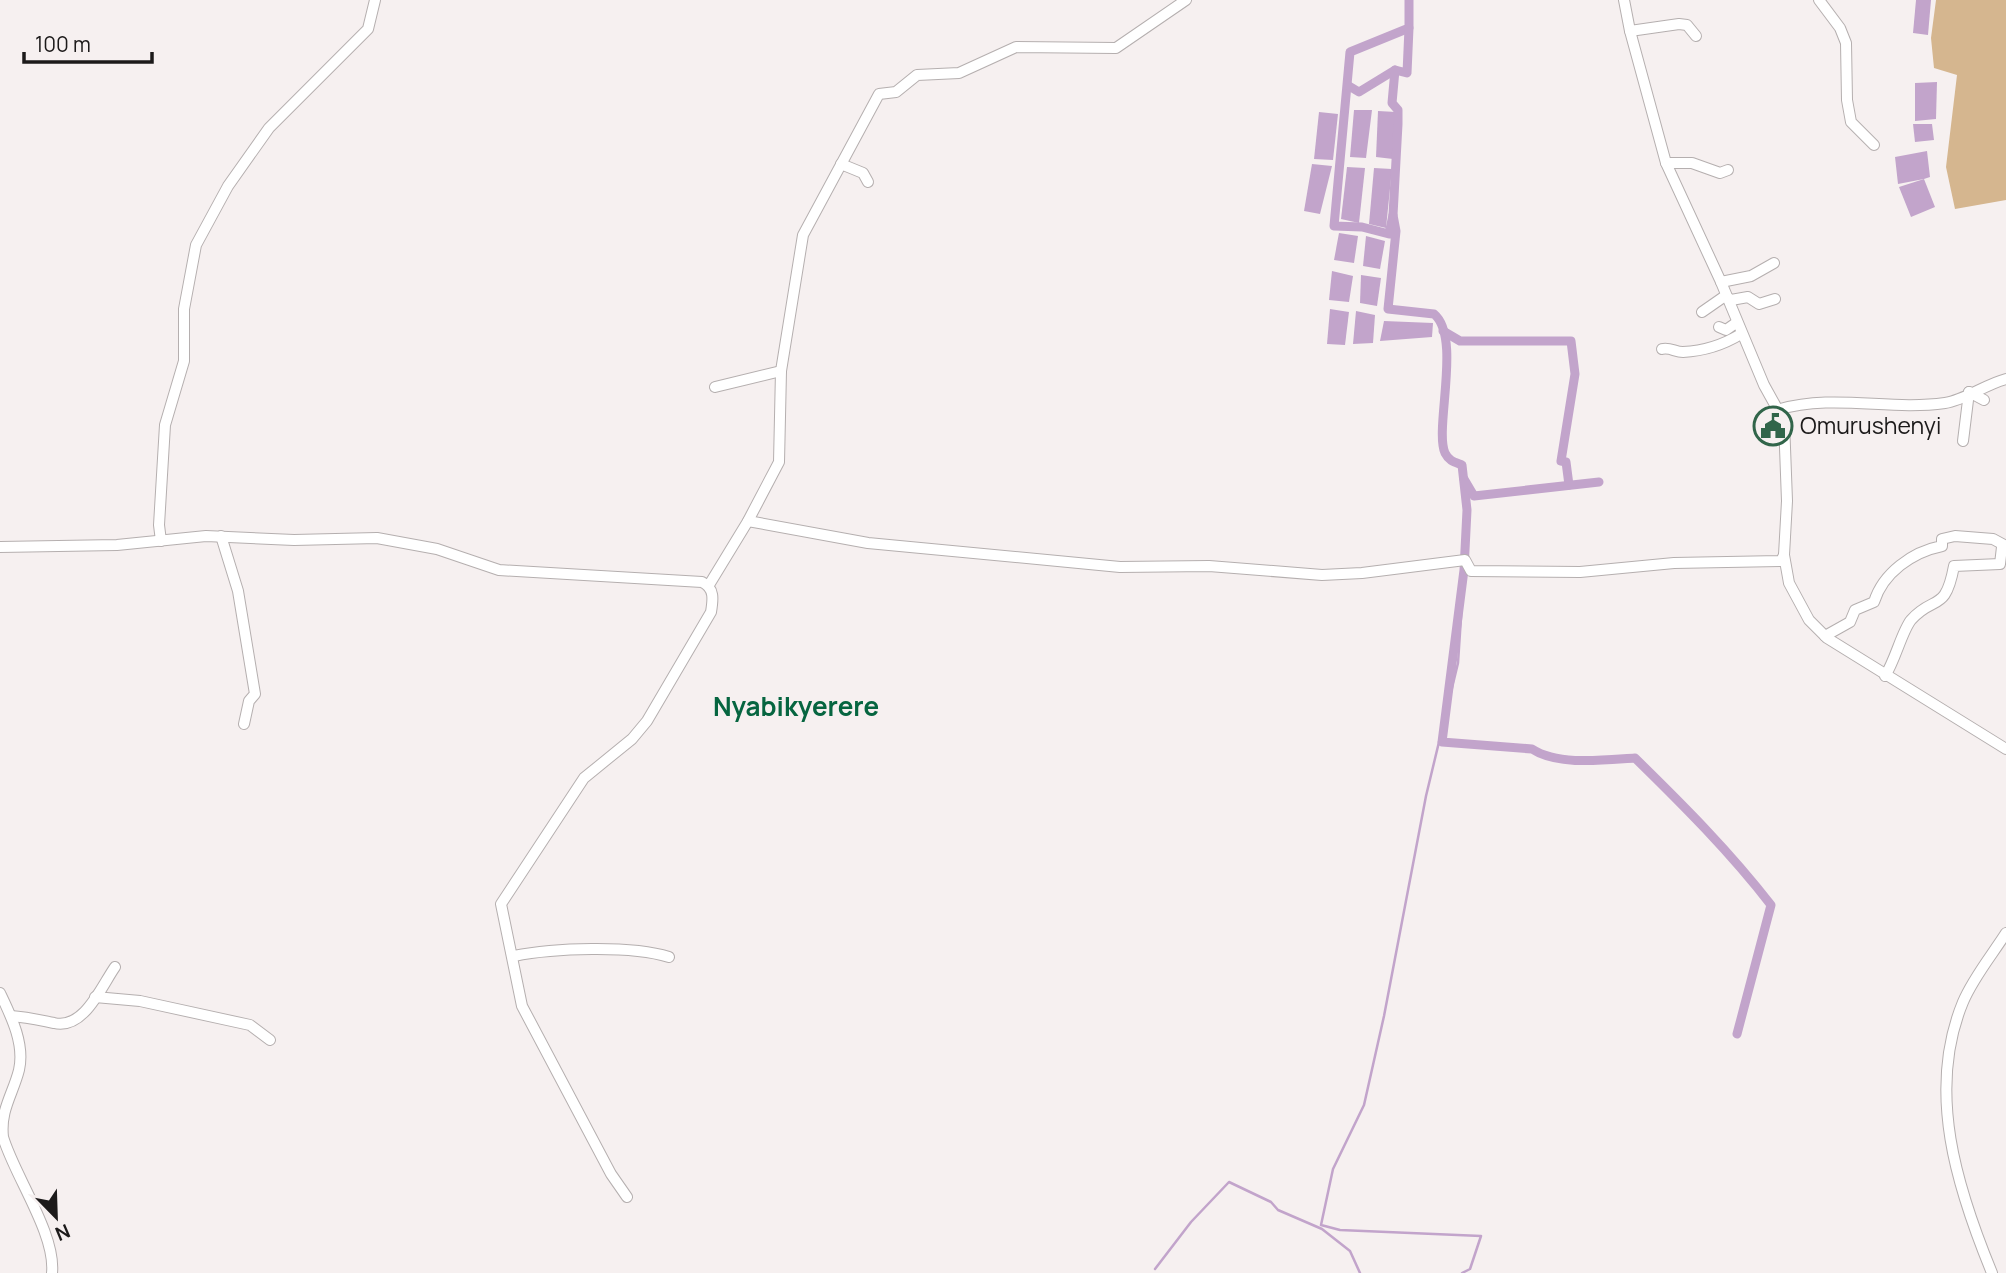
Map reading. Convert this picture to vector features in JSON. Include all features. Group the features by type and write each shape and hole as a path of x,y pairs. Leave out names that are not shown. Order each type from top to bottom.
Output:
{"street":[{"path":"161,541 159,525 165,425 184,361 184,309 196,245 228,186 269,128 368,29 375,0"},
{"path":"709,585 779,463 780,370 803,235 879,94 896,92 917,75 959,73 1016,47 1116,48 1186,0"},
{"path":"1624,0 1666,163 1721,282 1741,334 1784,421 1784,555 1789,583 1796,601 1825,636 1885,676 1945,709 2006,749"},
{"path":"1819,0 1840,28 1846,43 1846,90 1851,122 1874,145"},
{"path":"1630,31 1679,24 1687,25 1696,36"},
{"path":"1666,163 1692,163 1720,173 1728,170"},
{"path":"841,164 863,173 868,182"},
{"path":"1721,282 1751,276 1774,264"},
{"path":"1725,296 1731,300 1748,297 1759,304 1775,299"},
{"path":"1702,312 1725,296"},
{"path":"1719,327 1726,330 1737,323"},
{"path":"1662,349 1670,347 1683,352 1719,347 1741,334"},
{"path":"715,387 780,370"},
{"path":"1777,410 1825,400 1897,404 1948,402 2006,379"},
{"path":"1969,392 1984,400"},
{"path":"1963,441 1969,392"},
{"path":"748,521 868,543 1052,562 1120,567 1209,566 1322,575 1362,573 1465,560 1471,572 1580,572 1674,563 1781,561 1784,555"},
{"path":"1825,636 1850,622 1855,610 1874,602 1879,585 1896,569 1924,550 1942,546 1942,539 1955,536 1993,539 2004,546 2000,564 1954,566 1951,584 1940,603 1911,621 1885,676"},
{"path":"221,537 238,591 255,694 249,701 244,724"},
{"path":"0,547 117,545 221,537 294,540 377,538 437,549 499,570 595,578 637,577 702,582 709,585 712,593 710,612 647,721 632,739 584,778 527,868 503,898 500,911 514,956 522,1006 611,1174 627,1197"},
{"path":"1992,1273 1974,1230 1954,1159 1946,1106 1946,1070 1954,1028 1965,999 2006,933"},
{"path":"514,956 572,950 632,952 669,957"},
{"path":"10,1016 34,1017 56,1024 74,1022 88,1010 115,967"},
{"path":"0,993 16,1029 20,1068 2,1111 3,1137 49,1247 52,1273"},
{"path":"95,998 140,1001 250,1025 270,1040"}],"shaded area":[{"path":"1916,0 1931,0 1928,35 1913,33"},
{"path":"1936,0 2006,0 2006,200 1955,209 1946,167 1957,75 1934,68 1931,38"},
{"path":"1937,82 1936,119 1915,121 1915,83"},
{"path":"1354,110 1372,110 1366,158 1350,157"},
{"path":"1378,111 1396,112 1393,159 1376,157"},
{"path":"1319,112 1338,114 1333,160 1314,159"},
{"path":"1913,124 1932,124 1934,140 1915,142"},
{"path":"1927,151 1930,177 1898,184 1895,157"},
{"path":"1312,164 1332,166 1320,214 1304,211"},
{"path":"1347,167 1365,168 1359,223 1341,219"},
{"path":"1374,168 1392,169 1386,228 1369,224"},
{"path":"1924,179 1935,207 1911,217 1899,187"},
{"path":"1339,233 1358,236 1354,263 1334,260"},
{"path":"1366,236 1385,241 1380,269 1363,266"},
{"path":"1332,271 1353,276 1349,302 1329,300"},
{"path":"1361,275 1381,278 1377,306 1360,303"},
{"path":"1330,309 1349,312 1345,345 1327,344"},
{"path":"1356,311 1375,315 1373,343 1353,344"},
{"path":"1384,321 1433,323 1432,337 1380,341"}],"waterway":[{"path":"1409,0 1409,28 1350,52 1334,226 1362,227 1389,234 1393,215 1396,231 1388,309 1434,314 1442,326 1446,342 1443,441 1448,458 1462,465 1467,510 1464,570 1442,742 1532,749 1568,760 1635,758 1723,848 1771,905 1737,1034"},
{"path":"1349,86 1359,92 1395,70 1407,73 1409,28"},
{"path":"1393,215 1398,124 1398,110 1392,103 1395,70"},
{"path":"1443,331 1460,341 1571,341 1575,374 1561,461 1566,462 1569,485"},
{"path":"1464,479 1474,496 1599,482"},
{"path":"1462,1273 1470,1269 1481,1236 1340,1230 1321,1225 1333,1169 1364,1105 1384,1016 1426,796 1458,663 1463,587"},
{"path":"1155,1269 1191,1222 1229,1182 1271,1202 1278,1210 1322,1229 1350,1251 1360,1273"}],"place":[{"name":"Omurushenyi","path":"1773,426"}],"district":[{"name":"Nyabikyerere","path":"796,707"}]}
